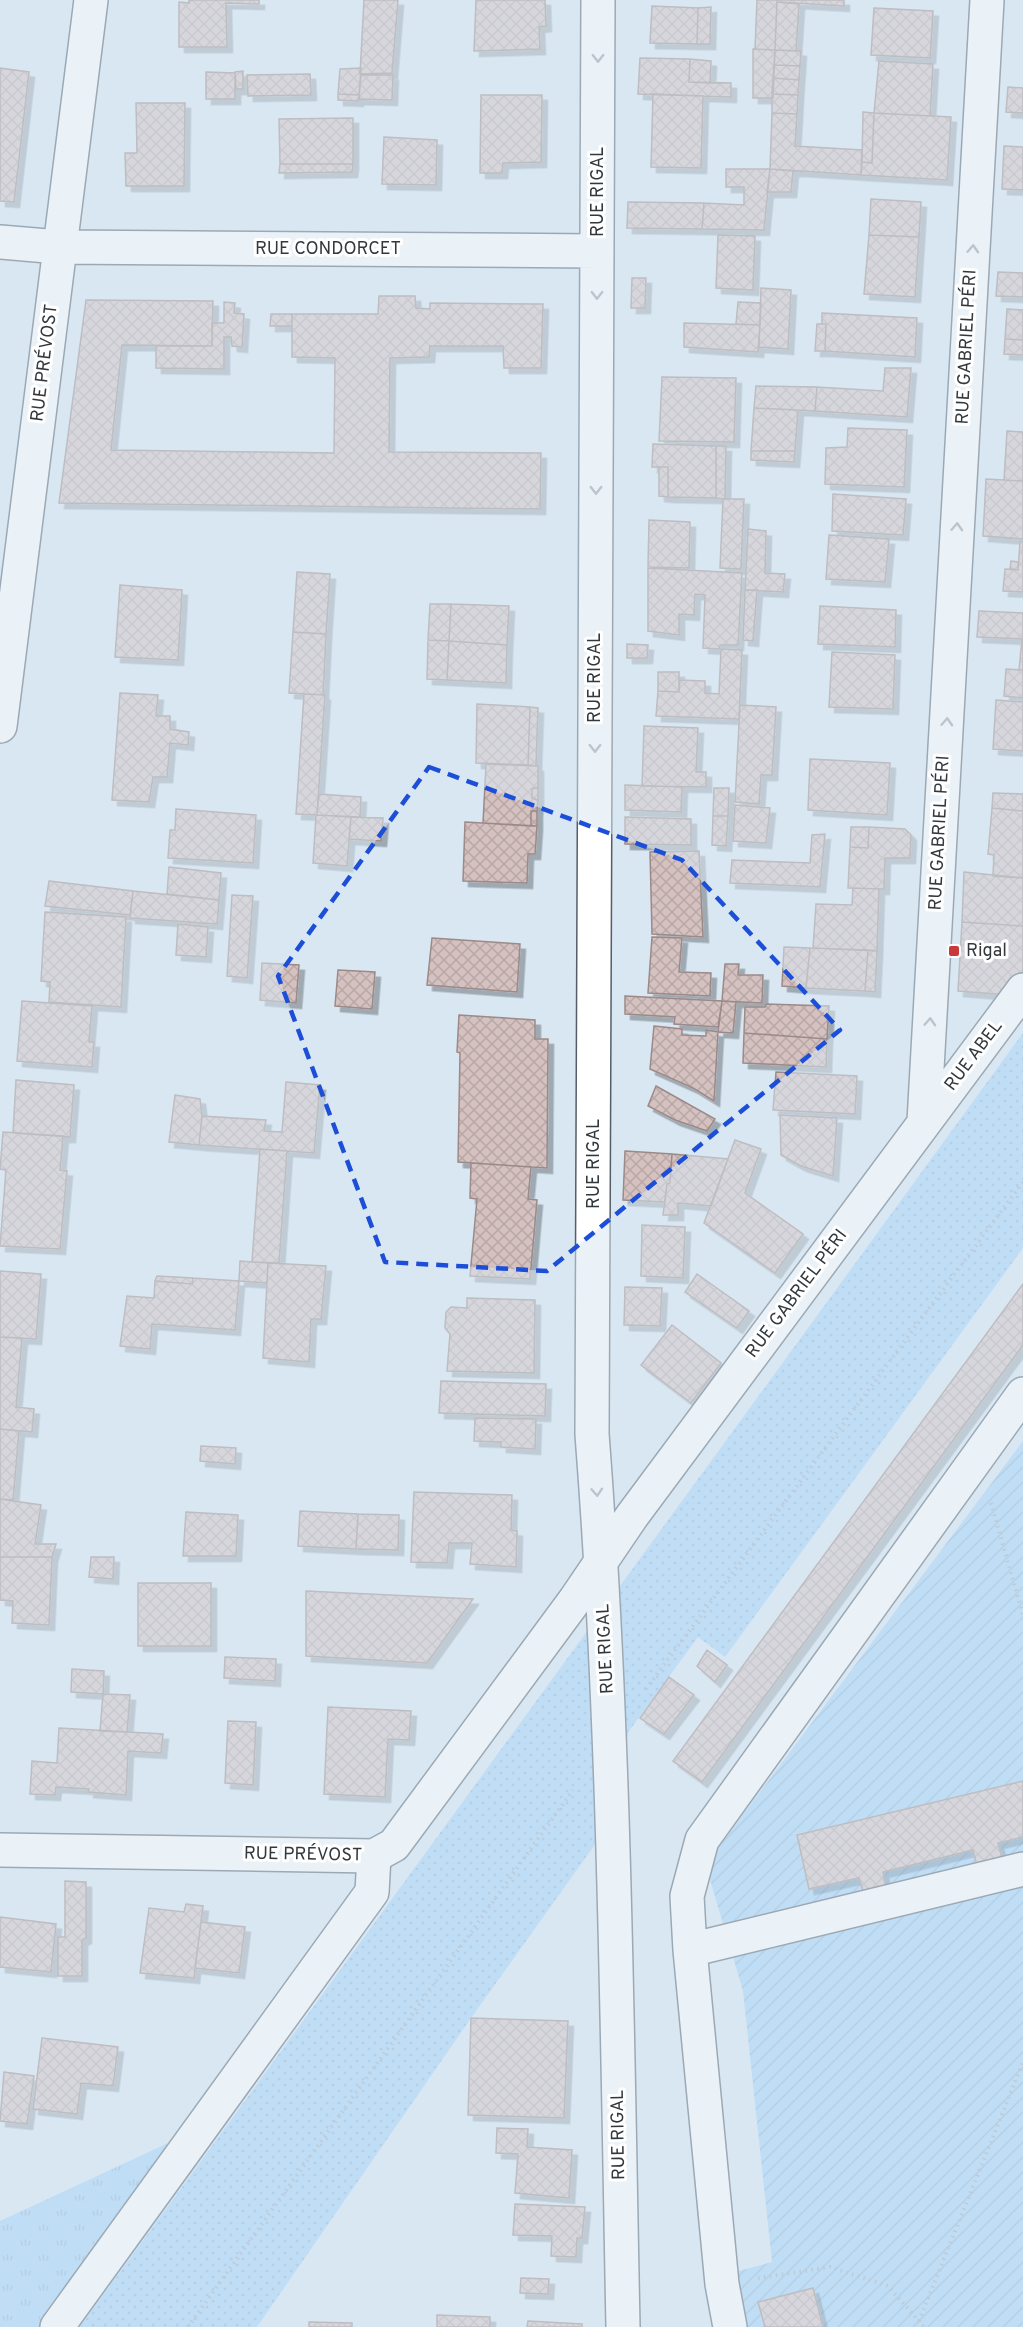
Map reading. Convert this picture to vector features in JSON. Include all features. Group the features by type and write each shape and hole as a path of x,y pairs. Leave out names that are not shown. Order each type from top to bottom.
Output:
{"street":[{"name":"RUE PRÉVOST","path":"0,726 91,0"},
{"name":"RUE RIGAL","path":"598,0 592,1434 607,1543"},
{"name":"RUE GABRIEL PÉRI","path":"942,1073 987,0"},
{"name":"RUE CONDORCET","path":"0,242 59,247 597,251"},
{"name":"RUE ABEL","path":"924,1122 942,1073 1023,990"},
{"name":"RUE GABRIEL PÉRI","path":"607,1543 924,1122"},
{"path":"730,2327 722,2284 690,1950 687,1896 702,1840 1023,1394"},
{"name":"RUE PRÉVOST","path":"0,1850 374,1856 394,1845 590,1604 607,1543"},
{"name":"RUE RIGAL","path":"590,1604 611,1736 622,2327"},
{"path":"57,2327 372,1892 374,1856"},
{"path":"690,1950 1023,1869"}],"path":[{"path":"611,1736 1023,1182"},
{"path":"978,1456 1023,1615"},
{"path":"188,2327 574,1788"},
{"path":"919,2321 1023,2062"},
{"path":"722,2284 830,2267 888,2286 924,2327"}],"highlighted area":[{"path":"429,767 682,860 840,1030 547,1271 385,1262 278,976"}],"green space":[{"path":"1023,1033 1023,1248 725,1657 698,1637 629,1731 601,1836 471,2018 257,2327 80,2327"},
{"path":"1023,1441 1023,2327 748,2327 735,2272 772,2262 743,1991 708,1873 715,1852"},
{"path":"235,2112 80,2327 0,2327 0,2221"}],"building":[{"path":"189,0 259,0 259,4 226,3 227,47 179,47 179,2 189,3"},
{"path":"364,0 398,0 392,73 360,74"},
{"path":"476,0 545,0 546,26 539,27 540,49 474,51"},
{"path":"757,0 777,0 775,50 755,49"},
{"path":"777,0 844,0 844,6 777,2"},
{"path":"777,2 799,4 796,51 775,50"},
{"path":"652,6 698,8 697,44 650,43"},
{"path":"711,7 710,44 697,44 698,8"},
{"path":"874,8 933,11 930,58 871,55"},
{"path":"753,49 775,50 773,98 753,98"},
{"path":"775,50 801,51 800,66 774,65"},
{"path":"640,58 690,59 689,82 731,83 731,97 638,94"},
{"path":"690,59 711,61 710,83 689,82"},
{"path":"879,61 933,64 930,116 874,113"},
{"path":"774,65 800,66 799,80 773,78"},
{"path":"0,68 29,72 14,202 0,201"},
{"path":"361,68 359,95 338,94 340,69"},
{"path":"243,71 243,89 236,89 235,72"},
{"path":"206,72 235,73 235,99 206,99"},
{"path":"310,74 311,95 248,96 247,75"},
{"path":"361,75 393,75 392,100 359,99"},
{"path":"773,78 799,80 798,95 772,94"},
{"path":"1008,87 1023,88 1023,113 1006,112"},
{"path":"338,94 359,95 358,101 338,100"},
{"path":"653,94 703,96 701,168 651,167"},
{"path":"772,94 798,95 797,114 772,113"},
{"path":"481,95 542,95 541,162 503,163 502,173 480,173"},
{"path":"136,103 185,103 184,186 126,186 125,153 137,153"},
{"path":"863,112 874,113 872,163 862,162"},
{"path":"772,113 797,114 795,146 862,150 861,175 770,169"},
{"path":"874,113 951,117 947,180 861,175 862,162 872,163"},
{"path":"353,118 353,164 280,164 279,119"},
{"path":"384,137 437,140 436,185 382,184"},
{"path":"1004,146 1023,147 1023,190 1002,189"},
{"path":"280,164 353,164 352,172 279,173"},
{"path":"726,169 770,169 764,230 702,229 704,203 744,205 744,187 726,187"},
{"path":"770,169 793,171 791,192 767,192"},
{"path":"871,199 921,202 919,237 869,235"},
{"path":"628,202 704,203 702,229 627,228"},
{"path":"718,235 755,236 753,290 716,288"},
{"path":"869,235 919,237 915,297 864,294"},
{"path":"998,272 1023,273 1023,297 996,296"},
{"path":"632,278 646,278 645,308 631,308"},
{"path":"761,288 791,290 788,349 759,347"},
{"path":"379,296 415,296 416,308 430,309 430,303 543,304 541,368 504,368 503,346 430,346 429,357 390,358 389,452 541,453 540,509 59,503 86,300 213,301 212,346 122,345 111,450 334,453 335,358 292,357 292,314 378,314"},
{"path":"224,302 235,303 234,313 244,314 242,347 232,346 231,337 224,337 224,369 156,368 156,346 212,346 212,323 224,323"},
{"path":"738,302 761,303 760,325 736,324"},
{"path":"1007,309 1023,310 1023,340 1005,339"},
{"path":"822,313 917,318 915,357 825,351 826,324 822,324"},
{"path":"271,314 292,314 292,326 270,326"},
{"path":"684,323 760,325 758,352 684,347"},
{"path":"817,324 826,324 825,351 815,351"},
{"path":"1005,339 1023,340 1023,355 1004,354"},
{"path":"885,368 911,368 907,417 815,411 817,387 883,391"},
{"path":"662,377 736,378 734,442 659,441"},
{"path":"756,386 817,387 815,411 754,408"},
{"path":"754,408 798,410 795,451 751,451"},
{"path":"848,428 907,430 904,487 825,484 826,448 847,447"},
{"path":"1007,431 1023,432 1023,481 1004,480"},
{"path":"653,444 716,446 716,498 668,497 668,467 652,467"},
{"path":"716,446 726,446 725,499 716,498"},
{"path":"751,451 795,451 794,462 751,460"},
{"path":"659,467 668,467 668,497 659,496"},
{"path":"986,479 1023,481 1023,539 983,536"},
{"path":"833,494 906,499 903,535 832,531"},
{"path":"723,499 744,499 741,569 720,568"},
{"path":"649,520 690,522 689,568 648,567"},
{"path":"748,529 766,531 765,573 785,574 783,592 745,590"},
{"path":"829,535 889,539 885,582 826,579"},
{"path":"1020,542 1023,542 1023,592 1003,591 1005,569 1018,570"},
{"path":"1011,561 1018,562 1018,570 1010,569"},
{"path":"648,568 742,573 738,645 720,645 719,649 703,648 705,595 695,594 694,615 679,614 679,635 648,631"},
{"path":"297,572 330,574 326,634 293,632"},
{"path":"120,585 182,590 178,660 115,657"},
{"path":"745,590 757,590 753,641 743,640"},
{"path":"430,604 451,604 449,641 428,640"},
{"path":"451,604 509,606 507,645 449,641"},
{"path":"820,606 896,610 895,647 818,644"},
{"path":"979,611 1023,613 1023,639 977,637"},
{"path":"293,632 326,634 323,695 289,693"},
{"path":"1022,639 1023,670 1019,670"},
{"path":"428,640 449,641 447,680 427,679"},
{"path":"449,641 507,645 506,683 447,680"},
{"path":"627,644 648,645 647,658 627,658"},
{"path":"721,649 742,650 739,719 656,716 658,691 679,692 680,680 705,681 705,693 719,694"},
{"path":"832,652 895,655 893,709 829,707"},
{"path":"1006,669 1023,670 1023,698 1004,696"},
{"path":"658,672 679,672 679,692 658,691"},
{"path":"120,693 158,695 156,716 170,716 170,729 189,732 188,745 170,743 167,777 153,777 149,802 112,800"},
{"path":"304,694 325,695 317,815 296,814"},
{"path":"996,700 1023,702 1023,751 993,749"},
{"path":"477,704 530,707 528,765 476,763"},
{"path":"740,705 776,707 772,775 761,775 759,804 735,802"},
{"path":"530,707 538,708 536,766 528,765"},
{"path":"644,726 698,728 696,772 706,772 706,787 642,786"},
{"path":"810,759 890,763 887,815 808,810"},
{"path":"486,764 538,766 538,787 532,789 532,798 538,800 537,811 531,811 531,826 483,823"},
{"path":"625,785 682,787 681,812 625,810"},
{"path":"538,787 538,800 532,798 532,789"},
{"path":"714,788 729,788 728,816 713,816"},
{"path":"993,793 1023,794 1023,811 992,808"},
{"path":"319,794 361,797 360,817 317,815"},
{"path":"735,805 770,808 766,843 733,841"},
{"path":"992,808 1023,811 1023,878 993,876 994,855 988,854"},
{"path":"176,809 256,815 253,863 168,858 170,830 175,830"},
{"path":"531,811 537,811 537,826 531,826"},
{"path":"316,815 351,817 347,866 313,863"},
{"path":"713,816 728,816 726,846 712,845"},
{"path":"351,817 383,818 381,841 349,839"},
{"path":"625,817 691,819 691,845 625,844"},
{"path":"465,822 537,826 535,854 528,854 527,883 463,881"},
{"path":"851,827 869,827 868,848 850,847"},
{"path":"869,827 905,829 911,835 910,858 885,858 884,889 848,888 850,847 868,848"},
{"path":"825,834 820,887 730,883 732,860 810,863 812,835"},
{"path":"699,851 703,937 652,934 650,852"},
{"path":"169,867 221,873 219,900 167,894"},
{"path":"964,872 1023,878 1023,926 962,922"},
{"path":"49,881 133,891 130,915 45,906"},
{"path":"853,888 879,889 877,951 813,948 816,904 852,905"},
{"path":"133,891 219,900 217,924 130,918"},
{"path":"232,895 253,896 247,978 227,976"},
{"path":"45,912 126,917 121,1007 49,1002 50,982 41,981"},
{"path":"962,922 1023,926 1023,973 1008,995 958,991"},
{"path":"178,924 208,927 206,957 176,955"},
{"path":"652,937 682,938 679,972 711,973 710,996 648,993"},
{"path":"432,938 520,944 517,992 427,985"},
{"path":"784,947 810,948 806,988 782,986"},
{"path":"810,948 868,950 865,991 806,988"},
{"path":"868,950 877,951 875,992 865,991"},
{"path":"262,963 299,965 296,1003 260,1000"},
{"path":"725,964 739,964 738,975 763,975 762,1003 722,1001"},
{"path":"338,970 375,972 372,1009 335,1006"},
{"path":"625,996 722,1001 718,1027 674,1024 675,1017 625,1014"},
{"path":"22,1001 92,1006 89,1042 94,1042 92,1067 17,1061"},
{"path":"722,1001 736,1002 733,1033 718,1032"},
{"path":"766,1004 829,1006 827,1039 744,1033 745,1007 765,1007"},
{"path":"459,1015 535,1020 535,1039 548,1039 547,1168 458,1162"},
{"path":"654,1026 682,1029 682,1035 706,1036 706,1030 718,1032 714,1101 693,1088 650,1069"},
{"path":"744,1033 827,1039 826,1067 743,1063"},
{"path":"776,1072 857,1076 855,1114 773,1110"},
{"path":"16,1080 74,1085 70,1137 13,1133"},
{"path":"286,1082 320,1085 314,1153 199,1145 202,1116 266,1120 264,1131 282,1132"},
{"path":"656,1086 715,1119 707,1131 675,1120 648,1106"},
{"path":"175,1095 200,1099 202,1116 199,1145 169,1142"},
{"path":"780,1115 837,1118 833,1176 801,1166 781,1155"},
{"path":"3,1132 63,1136 60,1170 67,1171 60,1249 0,1246 6,1170 0,1169"},
{"path":"735,1140 761,1149 745,1193 803,1234 775,1273 704,1223"},
{"path":"260,1149 287,1151 279,1263 252,1262"},
{"path":"625,1151 672,1154 670,1183 667,1184 665,1202 623,1200"},
{"path":"672,1154 728,1159 711,1206 678,1203 678,1215 663,1215 667,1184 670,1183"},
{"path":"471,1163 531,1167 528,1199 537,1200 530,1279 470,1276 477,1199 470,1198"},
{"path":"642,1225 685,1227 683,1278 641,1276"},
{"path":"240,1261 268,1263 267,1283 239,1281"},
{"path":"268,1263 326,1266 321,1319 311,1319 309,1362 263,1358"},
{"path":"0,1271 41,1274 36,1339 0,1337"},
{"path":"697,1274 749,1311 737,1328 685,1292"},
{"path":"157,1276 193,1278 192,1284 155,1281"},
{"path":"193,1278 239,1281 235,1330 152,1324 150,1349 120,1346 127,1296 154,1298 155,1281 192,1284"},
{"path":"1023,1284 1023,1345 702,1782 673,1761"},
{"path":"625,1287 662,1288 660,1326 624,1325"},
{"path":"467,1298 535,1300 534,1373 447,1371 450,1334 445,1328 446,1312 451,1307 467,1308"},
{"path":"672,1325 721,1363 691,1403 641,1365"},
{"path":"0,1337 22,1338 16,1407 34,1409 32,1432 0,1429"},
{"path":"441,1381 546,1384 545,1416 439,1413"},
{"path":"475,1418 536,1419 535,1449 501,1447 501,1442 474,1441"},
{"path":"0,1429 19,1431 13,1500 0,1499"},
{"path":"201,1446 236,1448 235,1464 200,1461"},
{"path":"414,1492 512,1495 511,1530 517,1531 516,1567 470,1564 472,1543 449,1543 447,1563 411,1562"},
{"path":"0,1499 41,1505 35,1544 56,1544 52,1557 0,1557"},
{"path":"300,1511 358,1514 356,1549 298,1546"},
{"path":"186,1512 238,1515 236,1556 183,1556"},
{"path":"358,1514 399,1515 398,1550 356,1549"},
{"path":"0,1557 52,1557 49,1625 12,1623 13,1601 0,1600"},
{"path":"91,1557 114,1557 113,1579 89,1577"},
{"path":"138,1583 211,1583 211,1646 138,1646"},
{"path":"306,1591 473,1599 427,1663 306,1656"},
{"path":"707,1650 727,1665 715,1682 697,1666"},
{"path":"225,1657 276,1659 275,1681 224,1678"},
{"path":"72,1669 104,1671 103,1694 71,1692"},
{"path":"669,1677 694,1695 664,1734 640,1718"},
{"path":"103,1694 130,1695 127,1732 100,1731"},
{"path":"328,1707 411,1711 409,1740 388,1739 385,1797 324,1794"},
{"path":"228,1721 256,1722 253,1785 225,1783"},
{"path":"59,1728 163,1734 161,1753 128,1751 126,1795 56,1787 55,1795 30,1794 32,1761 57,1763"},
{"path":"1023,1781 1023,1837 998,1843 1003,1861 977,1866 973,1850 883,1872 886,1889 864,1894 859,1878 809,1889 797,1835"},
{"path":"65,1881 86,1882 86,1938 82,1940 82,1976 58,1976 58,1937 65,1937"},
{"path":"186,1904 203,1906 194,1978 140,1973 149,1908 184,1912"},
{"path":"0,1917 56,1924 51,1972 0,1967"},
{"path":"201,1922 245,1927 239,1973 195,1968"},
{"path":"471,2018 568,2021 564,2118 468,2115"},
{"path":"42,2038 118,2047 113,2086 81,2083 77,2114 33,2109"},
{"path":"4,2072 34,2076 27,2124 0,2121"},
{"path":"497,2128 528,2129 527,2147 572,2150 569,2198 515,2193 518,2154 496,2153"},
{"path":"515,2204 585,2207 582,2238 577,2238 576,2257 551,2256 552,2236 513,2235"},
{"path":"521,2278 549,2279 548,2294 520,2293"},
{"path":"813,2288 823,2327 765,2327 758,2302"},
{"path":"437,2315 490,2317 490,2327 437,2327"},
{"path":"528,2321 582,2324 582,2327 527,2327"},
{"path":"309,2322 352,2323 352,2327 309,2327"}],"place":[{"name":"Rigal","path":"954,951"}]}
